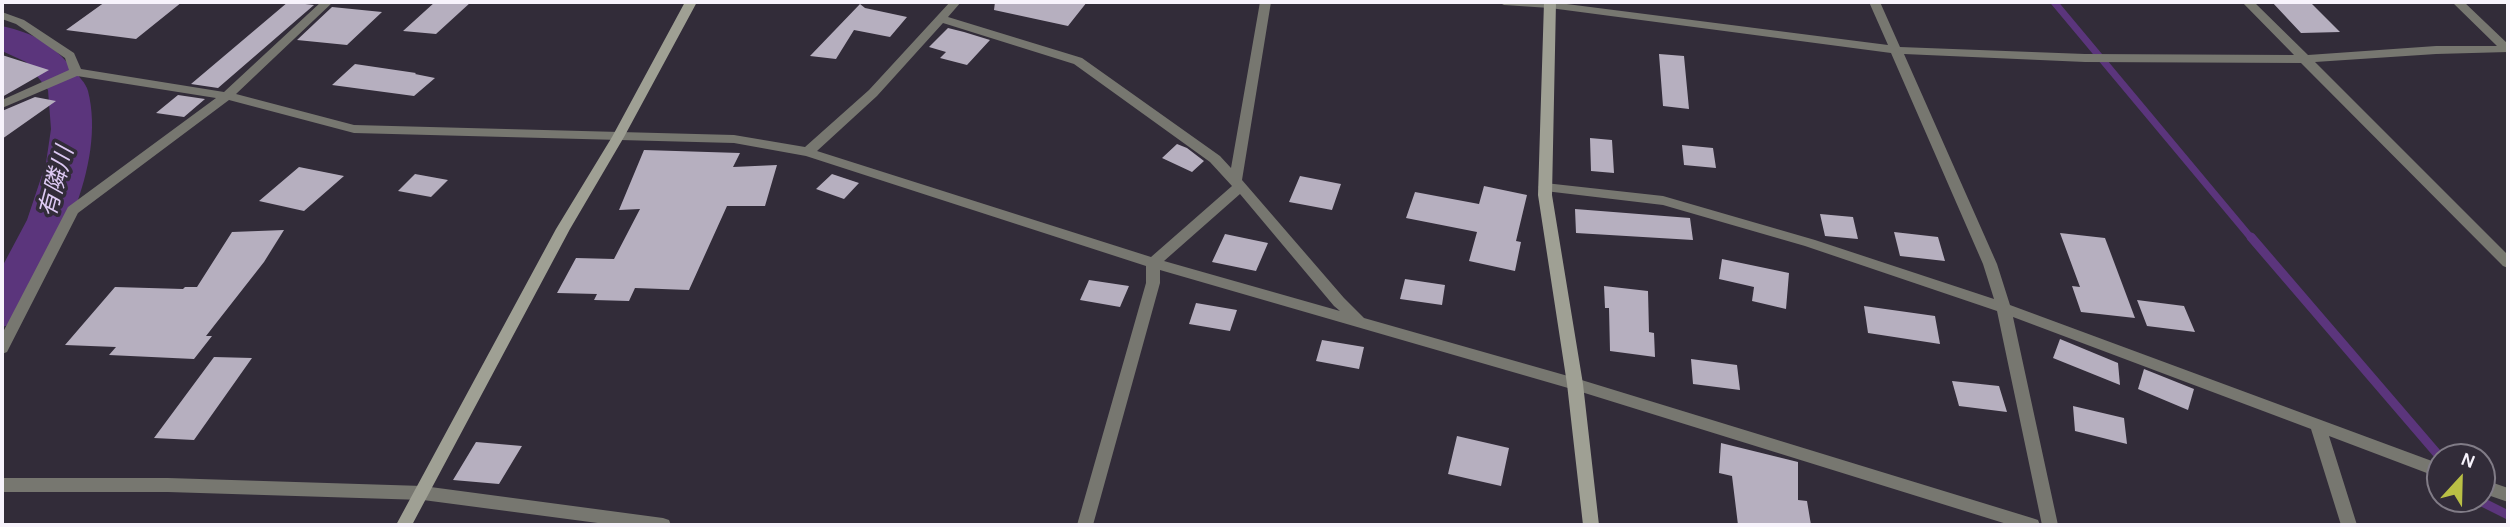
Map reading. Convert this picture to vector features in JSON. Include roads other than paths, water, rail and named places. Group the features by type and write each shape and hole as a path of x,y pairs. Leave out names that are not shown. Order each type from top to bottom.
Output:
{"street":[{"path":"2,348 73,209 226,96 327,2"},
{"path":"404,525 563,229 618,137 691,2"},
{"path":"807,152 873,93 956,2"},
{"path":"1085,525 1153,283 1153,263 1237,184 1266,2"},
{"path":"1504,2 1550,3 1896,50 2085,58 2306,59 2436,50 2507,49"},
{"path":"1875,2 1990,264 2004,309 2050,525"},
{"path":"2248,2 2508,263"},
{"path":"2458,2 2507,49"},
{"path":"1550,3 1545,187 1575,384 1591,525"},
{"path":"2,15 11,26 70,57 75,73"},
{"path":"942,19 1079,61 1215,159 1339,302 1360,321"},
{"path":"2,104 75,73 226,96 354,129 734,139 807,152 1153,263 1575,384 2032,525"},
{"path":"1545,187 1663,201 1810,243 2004,309 2426,466"},
{"path":"2318,426 2349,525"},
{"path":"2,485 168,485 423,493 663,525"}],"waterway":[{"path":"2054,2 2252,239"},
{"name":"有隣川","path":"2,37 40,54 68,89 71,129 67,163 49,220 2,310"},
{"path":"2251,237 2428,443"},
{"path":"2496,509 2508,515"}]}
